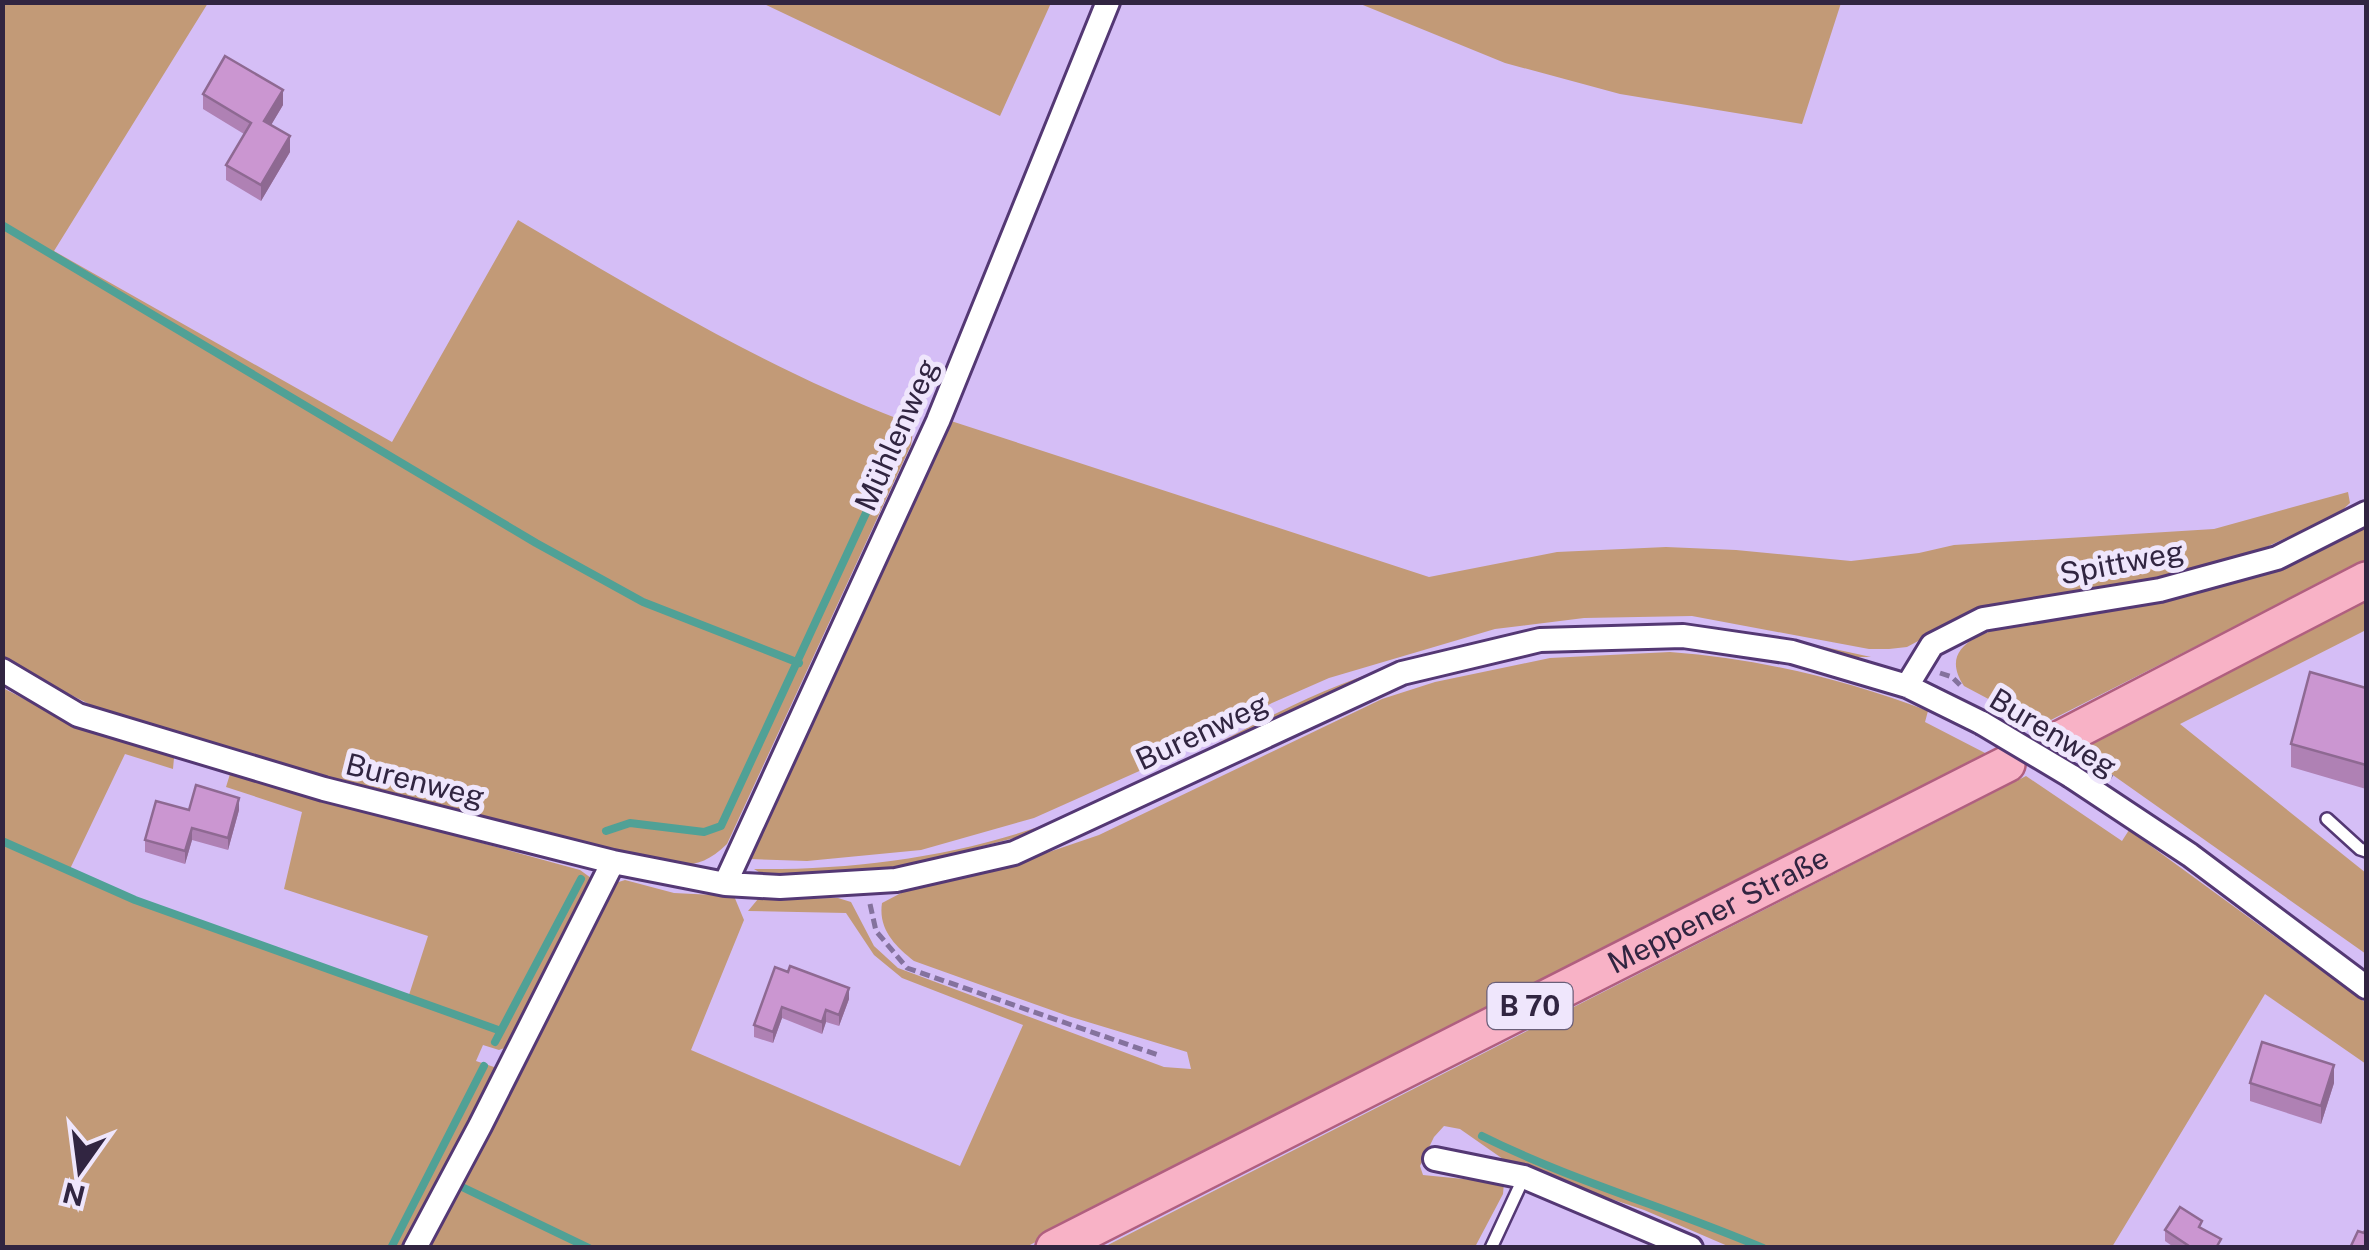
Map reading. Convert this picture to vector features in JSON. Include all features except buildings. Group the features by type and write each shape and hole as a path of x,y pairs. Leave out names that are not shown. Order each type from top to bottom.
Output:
{"main road":[{"path":"2060,738 2366,580"},
{"name":"Meppener Straße","path":"1054,1248 2006,764"}],"street":[{"name":"Mühlenweg","path":"725,884 938,421 1108,2"},
{"name":"Spittweg","path":"1907,686 1932,645 1984,619 2160,590 2277,558 2366,513"},
{"name":"Burenweg","path":"2,670 78,714 324,789 612,862 725,884 780,887 896,880 1014,853 1402,673 1540,640 1684,636 1792,652 1907,686 1982,722 2190,856 2366,987"},
{"path":"414,1248 480,1126 612,862"},
{"path":"1435,1159 1524,1176 1691,1248"}],"lane":[{"path":"2327,819 2366,851"},
{"path":"1492,1248 1524,1176"}],"path":[{"path":"865,882 876,932 907,968 1158,1055"}],"shaded area":[{"path":"1051,2 1000,116 762,3"},
{"path":"2,3 208,3 54,251 392,442 518,220 706,328 802,377 901,420 913,431 911,445 727,844 720,850 702,861 672,865 509,828 103,711 3,661"},
{"path":"1358,3 1841,3 1802,124 1620,94 1505,63"},
{"path":"948,420 1429,577 1557,552 1666,547 1851,561 1954,545 2214,529 2348,492 2350,503 2338,514 2236,561 2191,575 1959,619 1907,647 1869,649 1692,616 1584,618 1495,629 1329,678 1164,760 1034,818 921,850 807,861 750,859 744,853"},
{"path":"2366,523 2366,560 2039,726 1964,686 1957,671 1959,652 1984,634 2199,593 2273,567"},
{"path":"2366,601 2366,630 2180,724 2366,873 2366,954 2076,749"},
{"path":"1605,625 1739,632 1871,657 1842,657 1776,642 1516,638 1037,832 901,867 787,875 762,874 754,869 897,860 1003,838 1099,803 1277,713 1357,678 1477,643"},
{"path":"1670,652 1769,665 1865,689 1928,711 1925,722 1987,754 1026,1247 423,1248 612,884 625,880 674,893 734,896 744,920 691,1050 960,1166 1023,1025 902,978 874,955 846,913 748,911 758,899 838,898 851,902 874,946 898,968 1164,1067 1191,1069 1187,1052 1068,1016 914,961 889,936 882,903 903,892 1005,867 1099,835 1382,699 1435,682 1550,658"},
{"path":"3,688 71,723 174,758 173,769 125,754 69,871 135,900 408,998 428,936 284,889 302,812 226,787 230,774 580,870 591,878 590,889 510,1046 499,1050 483,1045 476,1061 497,1068 409,1247 3,1247"},
{"path":"2026,776 2122,841 2129,830 2366,1003 2366,1064 2265,994 2112,1247 1730,1247 1644,1210 1513,1166 1460,1129 1444,1126 1420,1166 1423,1175 1504,1183 1503,1194 1475,1247 1102,1248"}],"waterway":[{"path":"2,225 536,543 643,602 799,663"},
{"path":"606,831 630,823 704,832 721,826 904,431"},
{"path":"2,841 135,900 501,1031"},
{"path":"495,1042 581,879"},
{"path":"391,1248 484,1066"},
{"path":"1482,1136 1551,1167 1763,1248"},
{"path":"462,1187 589,1248"}]}
